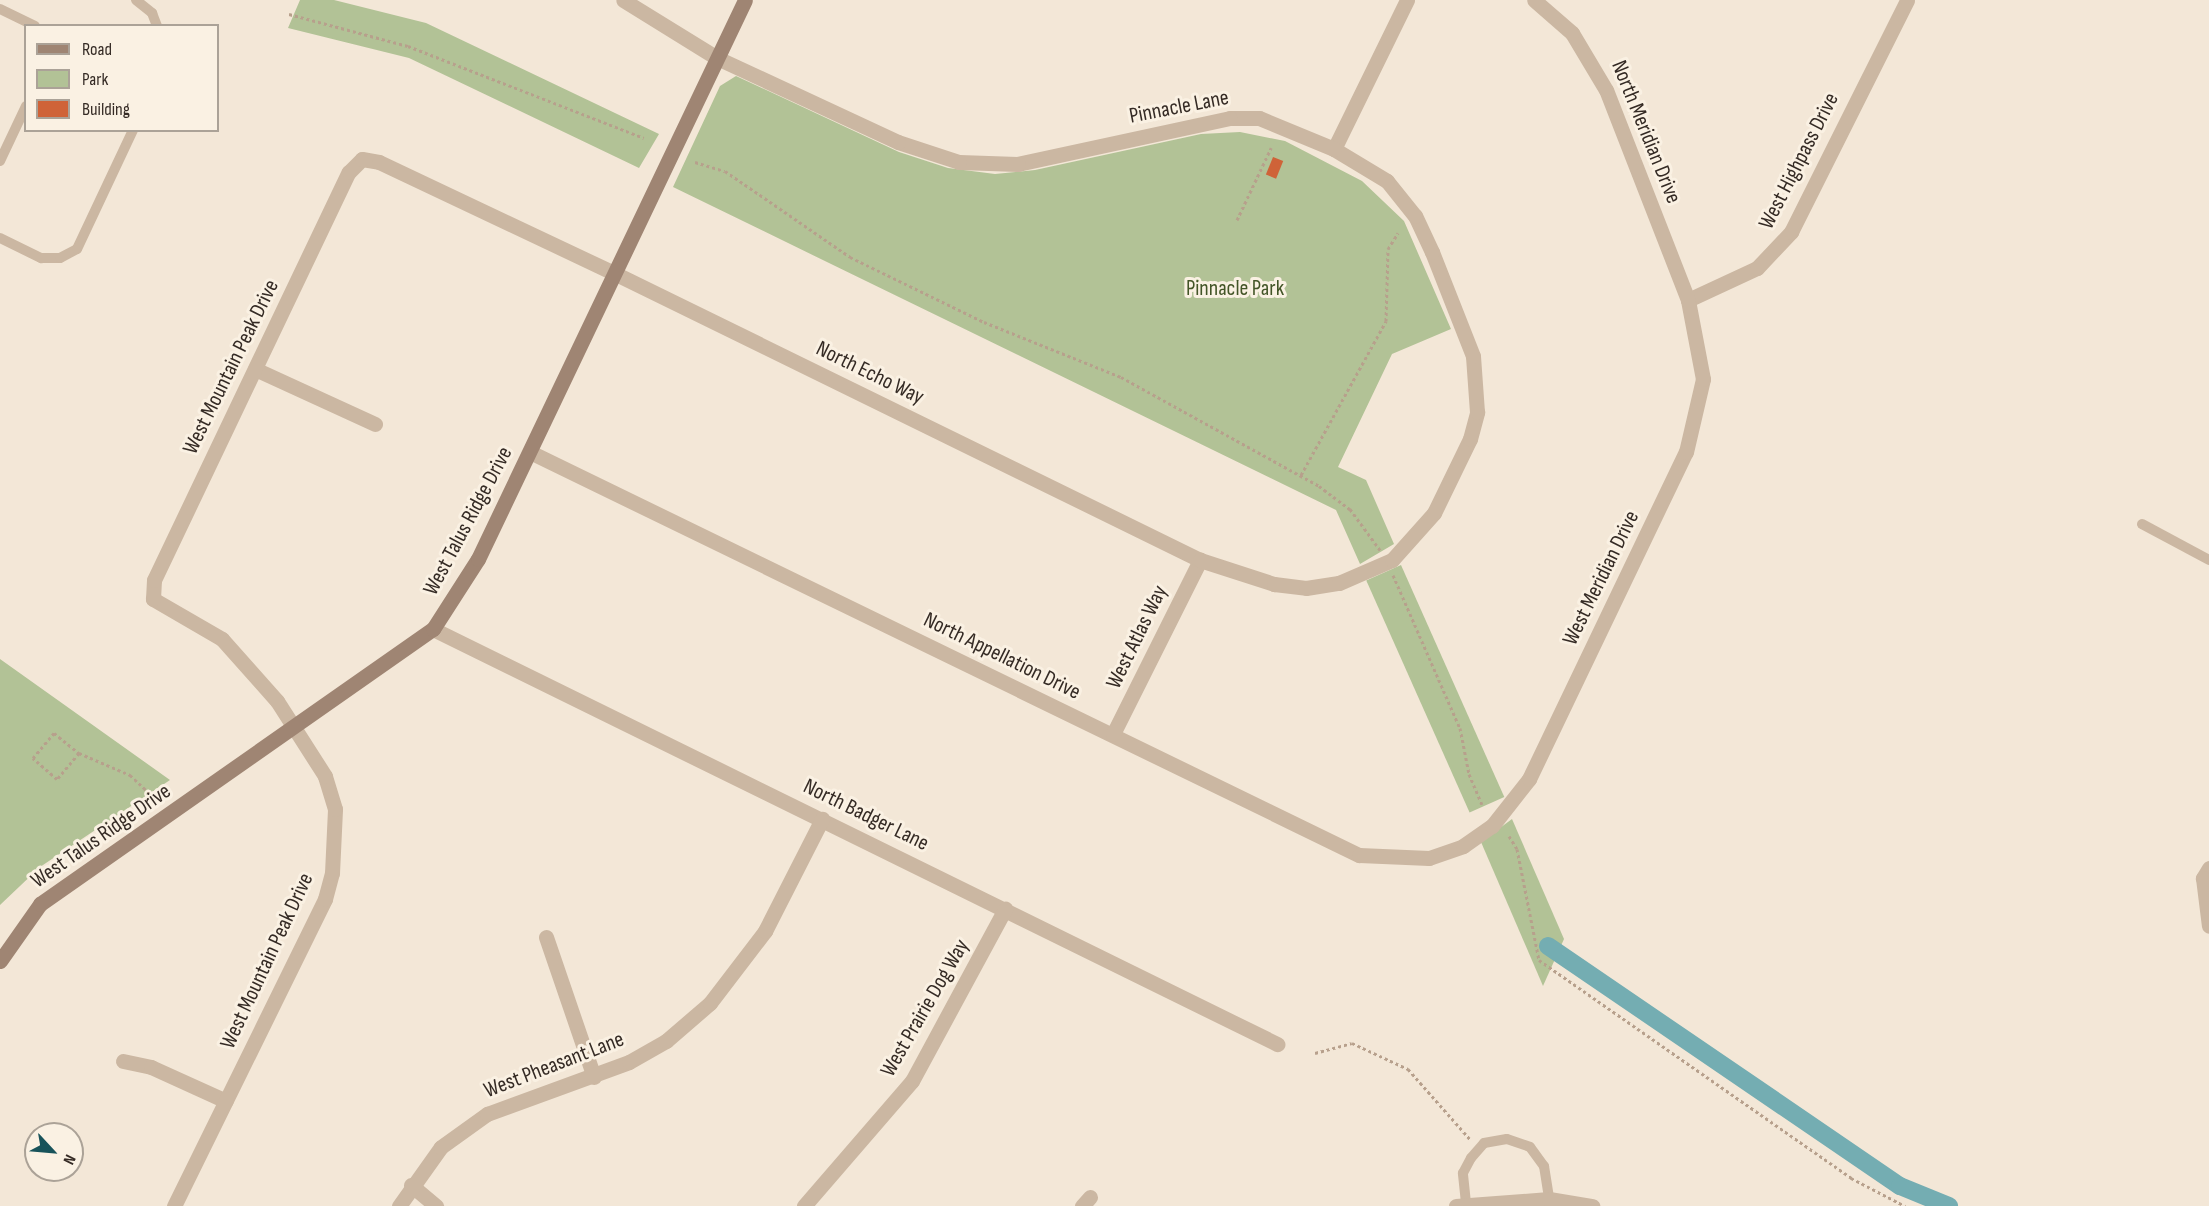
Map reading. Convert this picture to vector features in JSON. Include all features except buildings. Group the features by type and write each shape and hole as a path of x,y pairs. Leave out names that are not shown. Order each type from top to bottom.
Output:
{"street":[{"name":"Pinnacle Lane","path":"623,0 717,58 897,142 959,162 1018,164 1230,118 1259,118 1334,149 1387,181 1415,216 1473,356 1477,383 1470,439 1452,481 1415,538 1387,563 1367,573"},
{"name":"West Talus Ridge Drive","path":"0,961 40,904 296,729 433,629 469,576 745,0"},
{"path":"1334,149 1407,0"},
{"name":"North Meridian Drive","path":"1534,0 1572,33 1592,60 1688,300"},
{"name":"West Highpass Drive","path":"1688,300 1757,268 1791,232 1907,0"},
{"name":"North Echo Way","path":"362,159 379,162 614,273 1200,560 1247,577 1306,588 1367,573"},
{"name":"West Mountain Peak Drive","path":"174,1206 226,1101 332,873 335,809 325,776 296,729 222,639 153,599 154,580 349,172 362,159"},
{"name":"West Meridian Drive","path":"1462,846 1492,826 1529,779 1686,452 1703,379 1688,300"},
{"path":"255,369 375,424"},
{"name":"North Appellation Drive","path":"530,452 1359,855 1429,858 1462,846"},
{"name":"West Atlas Way","path":"1113,734 1200,560"},
{"name":"North Badger Lane","path":"433,629 1277,1044"},
{"name":"West Pheasant Lane","path":"399,1206 411,1185 441,1148 487,1114 531,1094 594,1077 666,1041 742,968 822,819"},
{"path":"2209,868 2203,878 2209,926"},
{"name":"West Prairie Dog Way","path":"804,1206 912,1081 1005,909"},
{"path":"546,937 594,1077"},
{"path":"123,1061 151,1067 226,1101"},
{"path":"411,1185 436,1206"},
{"path":"1461,1205 1550,1199 1592,1206"}],"lane":[{"path":"136,0 152,13 156,24"},
{"path":"0,9 31,24"},
{"path":"0,160 24,110"},
{"path":"0,238 41,258 60,258 77,249 132,132"},
{"path":"2142,524 2209,560"},
{"path":"1461,1205 1463,1173 1471,1158 1484,1143 1507,1139 1530,1147 1544,1166 1550,1199"}],"path":[{"path":"289,14 408,46 644,138"},
{"path":"1237,220 1271,148"},
{"path":"695,162 724,171 850,257 984,322 1121,377 1301,476 1350,509 1387,563 1460,728 1468,774 1482,804"},
{"path":"1301,476 1386,321 1388,249 1398,233"},
{"path":"79,753 57,778 33,758 54,733 79,753 130,775 149,793"},
{"path":"1509,836 1516,849 1533,948 1551,968 1851,1178 1905,1206"},
{"path":"1315,1053 1352,1043 1408,1069 1471,1140"}],"green space":[{"path":"300,0 334,0 426,23 659,134 639,168 409,58 288,28"},
{"name":"Pinnacle Park","path":"736,76 899,152 948,168 995,174 1035,170 1201,134 1240,132 1285,141 1362,181 1404,221 1451,329 1392,354 1338,467 1366,480 1394,544 1360,564 1336,510 673,187 720,86"},
{"path":"1401,565 1504,797 1470,812 1366,580"},
{"path":"0,659 170,780 40,867 0,905"},
{"path":"1512,819 1564,939 1543,986 1481,842"}],"waterway":[{"path":"1548,946 1900,1186 1949,1206"}]}
